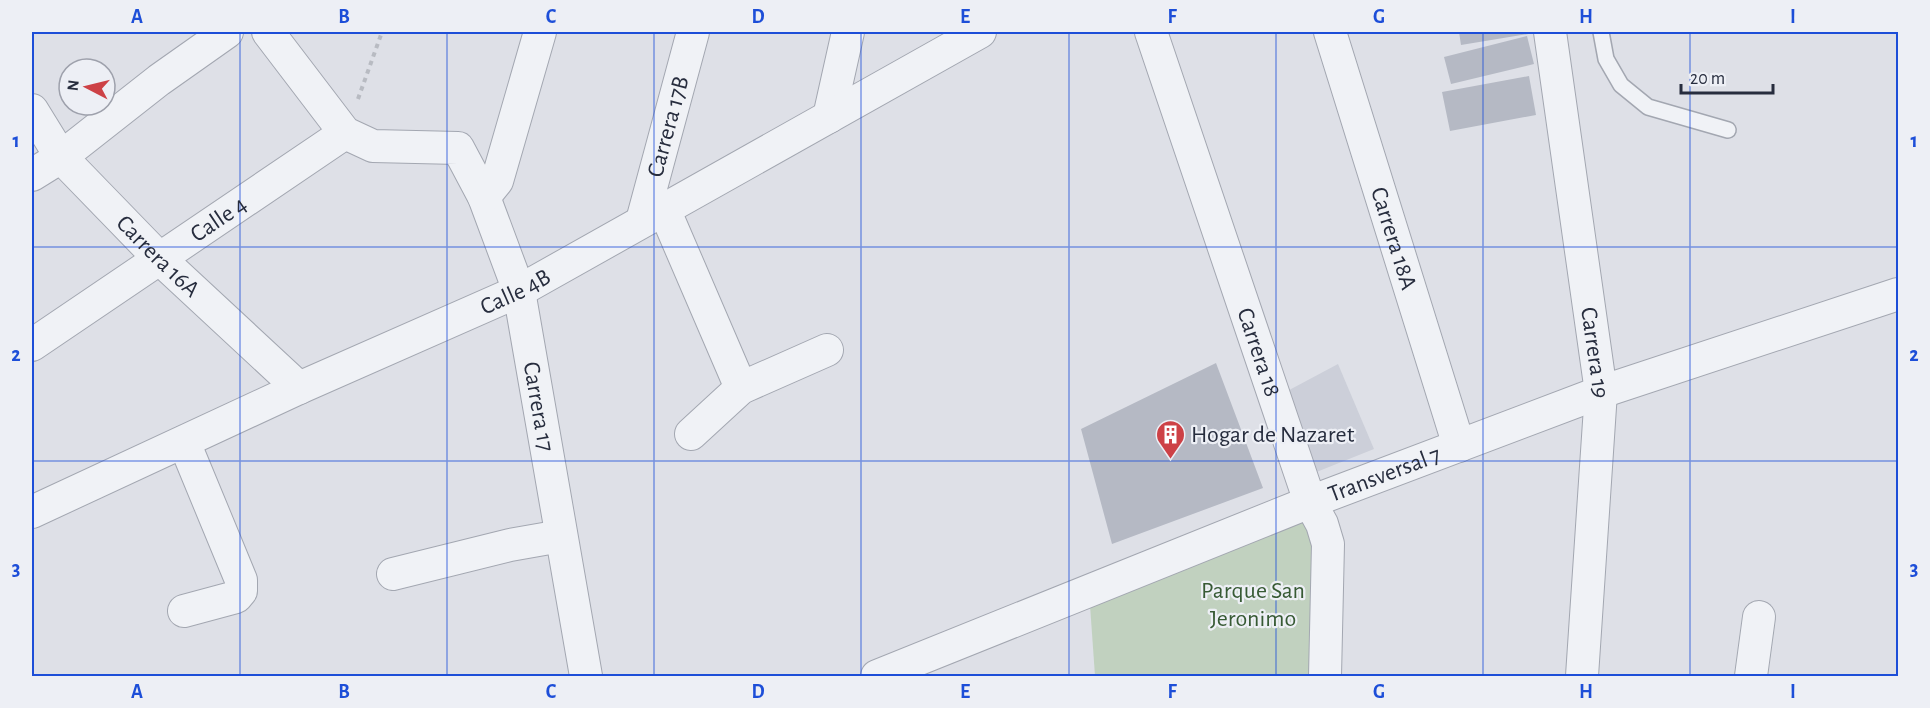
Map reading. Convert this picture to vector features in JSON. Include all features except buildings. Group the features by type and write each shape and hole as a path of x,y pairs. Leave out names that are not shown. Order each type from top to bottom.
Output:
{"street":[{"path":"32,175 61,157 159,80 227,32"},
{"path":"268,32 345,133"},
{"path":"484,197 497,181 540,32"},
{"name":"Carrera 17B","path":"653,215 693,32"},
{"path":"829,117 848,32"},
{"name":"Calle 4B","path":"32,512 299,388 519,291 980,32"},
{"name":"Carrera 18","path":"1151,32 1310,502 1322,524 1328,544 1325,676"},
{"name":"Carrera 18A","path":"1330,32 1459,447"},
{"name":"Carrera 19","path":"1550,32 1602,392 1582,676"},
{"name":"Carrera 16A","path":"32,110 61,157 159,258 299,388"},
{"name":"Carrera 17","path":"345,133 373,146 458,148 484,197 519,291 586,676"},
{"name":"Calle 4","path":"32,345 345,133"},
{"path":"653,215 741,388"},
{"name":"Transversal 7","path":"877,676 1310,502 1602,392 1899,294"},
{"path":"691,434 741,388 827,350"},
{"path":"184,442 241,580 241,591 236,597 184,610"},
{"path":"393,574 510,545 561,536"},
{"path":"1751,676 1759,616"}],"lane":[{"path":"1601,32 1606,59 1621,85 1648,107 1728,130"}],"path":[{"path":"345,133 382,32"}],"shaded area":[{"path":"1338,364 1374,449 1304,477 1278,396"}],"green space":[{"name":"Parque San Jeronimo","path":"1310,502 1323,676 1095,676 1089,591"}],"place":[{"name":"Hogar de Nazaret","path":"1170,460"}]}
